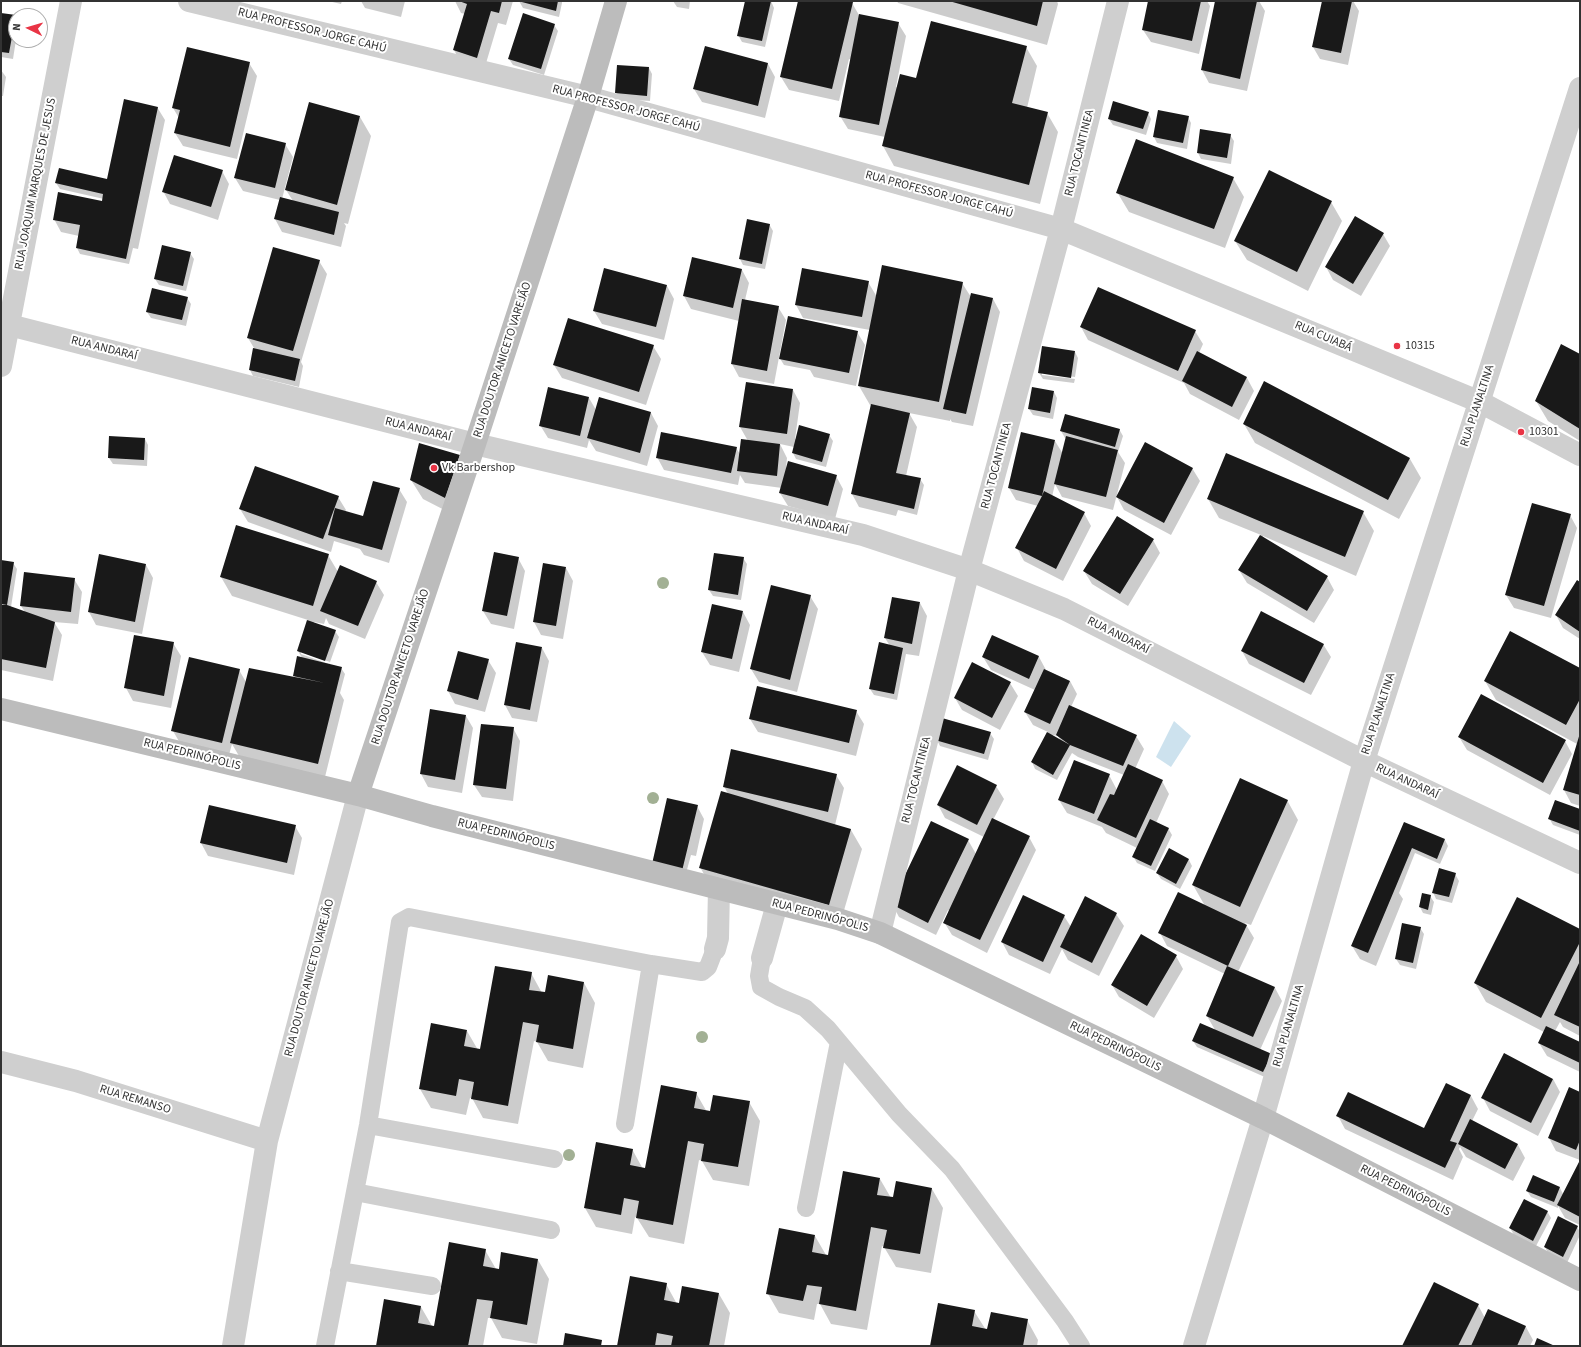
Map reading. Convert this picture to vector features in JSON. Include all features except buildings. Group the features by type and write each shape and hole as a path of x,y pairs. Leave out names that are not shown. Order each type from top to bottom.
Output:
{"street":[{"name":"RUA JOAQUIM MARQUES DE JESUS","path":"1,366 5,324 71,1"},
{"name":"RUA PROFESSOR JORGE CAHÚ","path":"189,1 588,97 1061,229"},
{"name":"RUA DOUTOR ANICETO VAREJÃO","path":"233,1346 268,1141 358,795 475,444 588,97 616,1"},
{"name":"RUA TOCANTINEA","path":"880,933 969,570 1061,229 1118,1"},
{"name":"RUA PLANALTINA","path":"1194,1346 1263,1118 1364,761 1580,88"},
{"name":"RUA CUIABÁ","path":"1061,229 1480,402 1580,455"},
{"name":"RUA ANDARAÍ","path":"5,324 475,444 863,535 969,570 1064,609 1364,761 1580,863"},
{"name":"RUA PEDRINÓPOLIS","path":"1,709 358,795 439,818 838,919 880,933 1263,1118 1580,1280"},
{"path":"715,949 718,938 719,888"},
{"path":"762,958 777,904"},
{"name":"RUA REMANSO","path":"1,1062 76,1081 268,1141"}],"lane":[{"path":"325,1346 368,1125 400,922 409,917 652,964 702,972 708,967 715,949"},
{"path":"762,958 759,976 761,986 779,997 805,1008 828,1029 895,1108 952,1169 1081,1346"},
{"path":"625,1124 652,964"},
{"path":"806,1208 839,1042"},
{"path":"368,1125 554,1159"},
{"path":"355,1192 551,1230"},
{"path":"340,1271 432,1286"}],"water":[{"path":"1174,721 1191,736 1171,767 1156,757"}],"place":[{"name":"10315","path":"1397,346"},
{"name":"10301","path":"1521,432"},
{"name":"Vk Barbershop","path":"434,468"}]}
